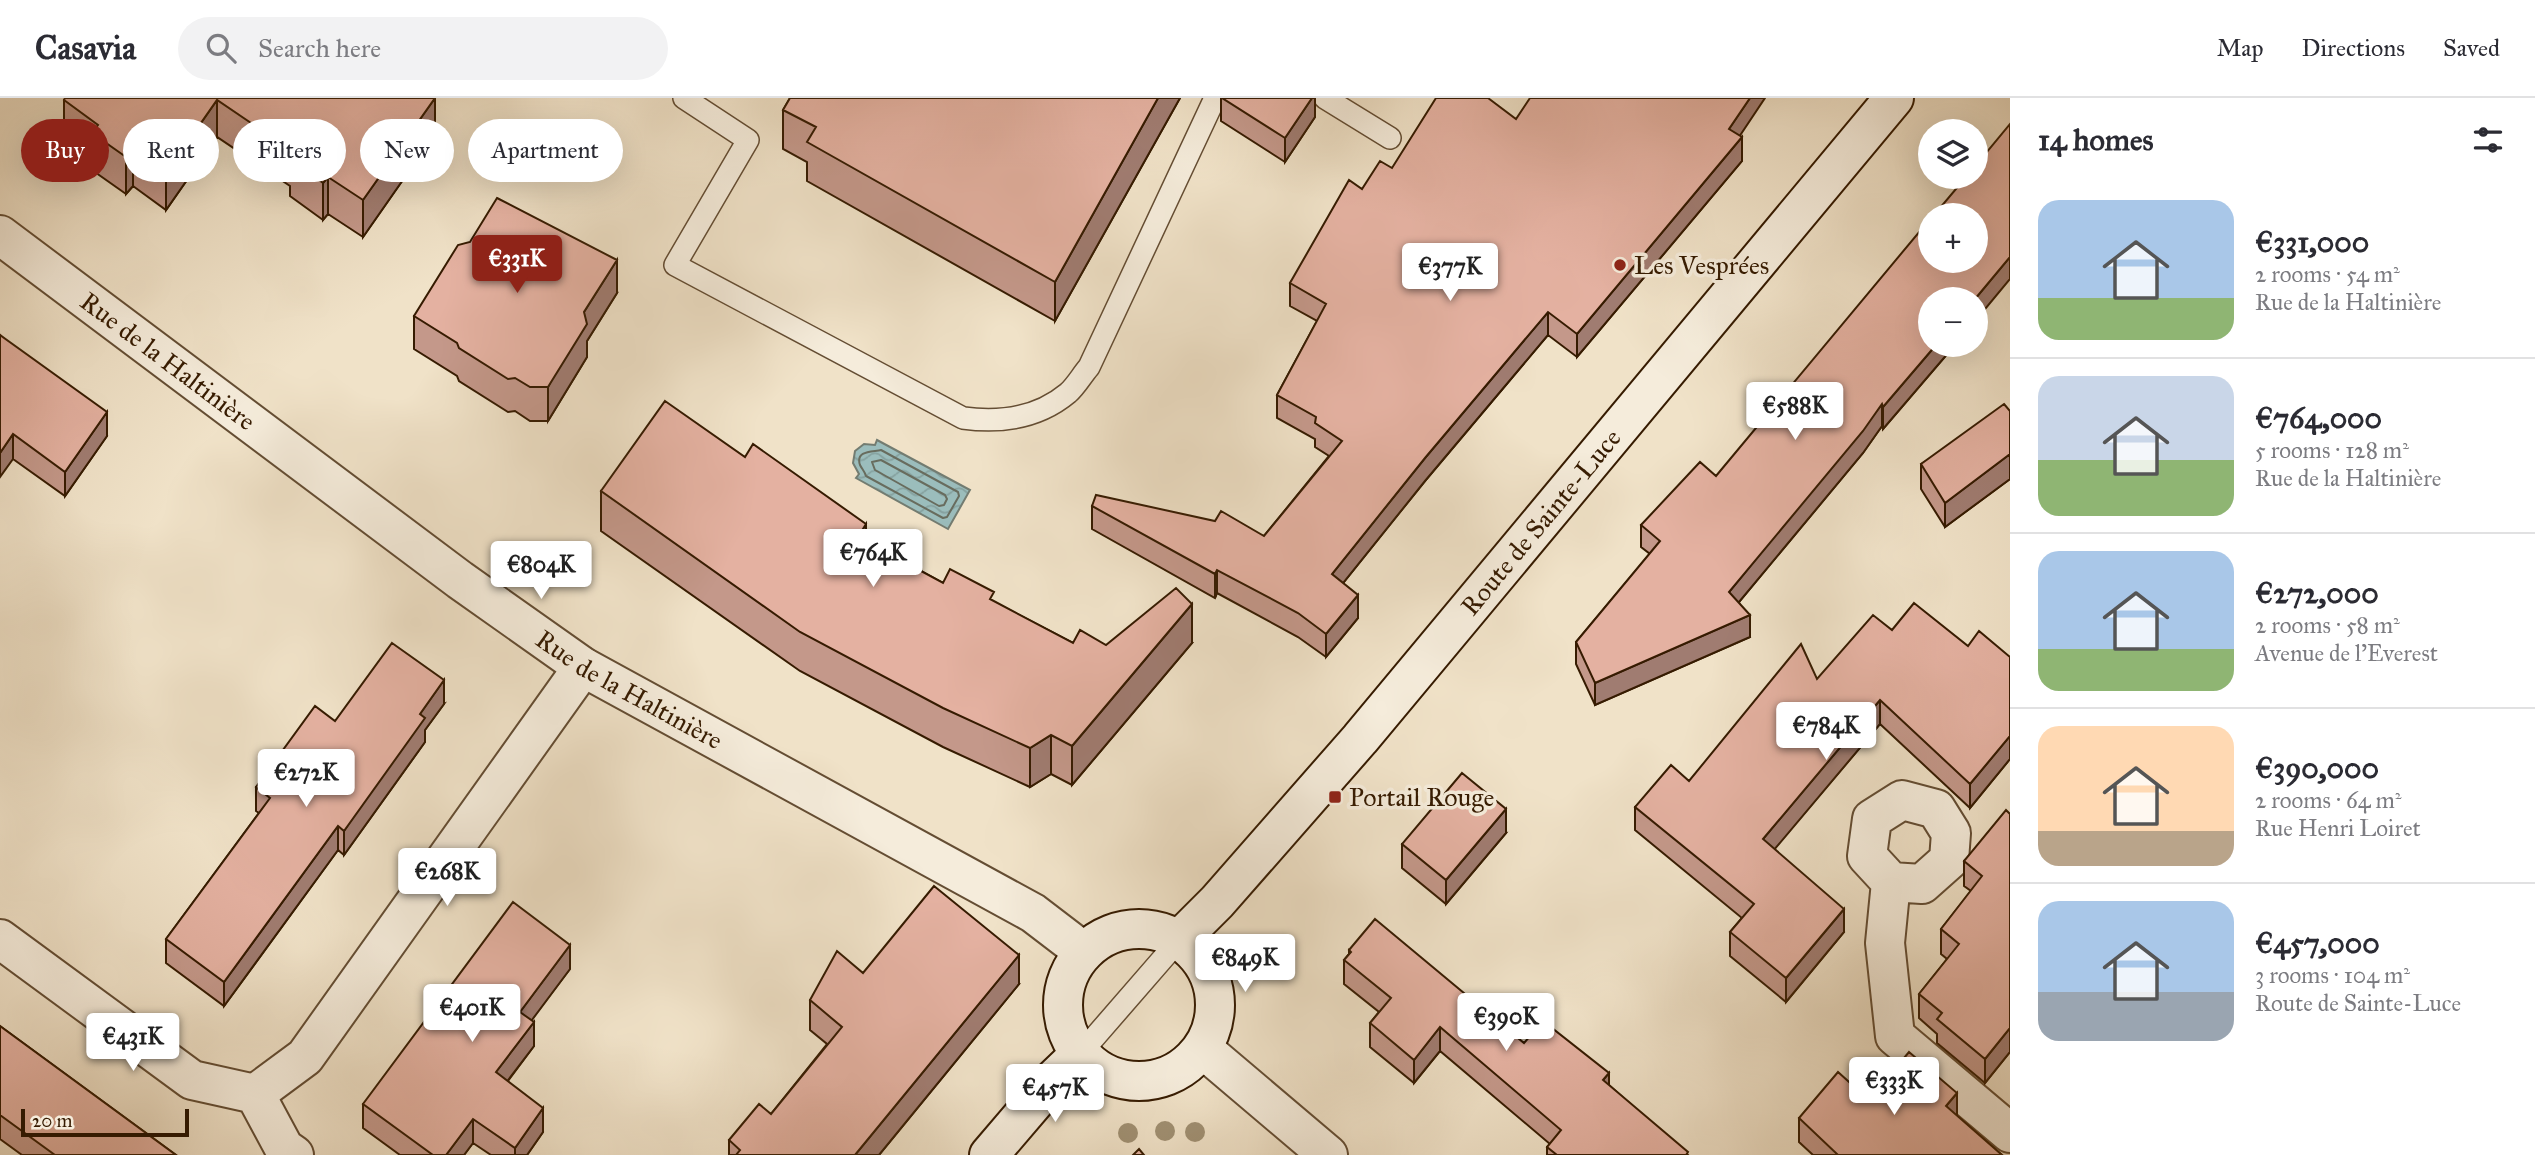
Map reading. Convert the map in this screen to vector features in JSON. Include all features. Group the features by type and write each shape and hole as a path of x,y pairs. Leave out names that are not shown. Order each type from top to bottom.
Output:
{"street":[{"name":"Route de Sainte-Luce","path":"1179,940 1217,901 1360,739 1894,98"},
{"name":"Rue de la Haltinière","path":"0,236 460,580 583,667 1033,913 1084,952"},
{"path":"0,939 192,1080 255,1094 305,1057 583,667"},
{"path":"1892,882 1885,943 1895,1036 2010,1133"},
{"path":"1118,931 1160,931 1179,940 1198,956 1211,977 1216,1001 1214,1026 1203,1049 1186,1066 1165,1078 1141,1082 1117,1079 1097,1069 1080,1054 1068,1035 1063,1013 1063,991 1071,970 1084,952 1099,939 1118,931"},
{"path":"1203,1049 1328,1155"},
{"name":"Route de Sainte-Luce","path":"989,1155 1054,1079 1080,1054"},
{"path":"255,1094 284,1148 294,1155"}],"lane":[{"path":"684,98 748,140 676,265 963,418 988,422 1044,409 1070,392 1089,366 1215,98"},
{"path":"1325,98 1390,138"},
{"name":"Route de Sainte-Luce","path":"1080,1054 1179,940"}],"water":[{"path":"877,440 970,490 948,529 856,478 859,474 853,463 855,451 864,444 875,445"}],"building":[{"path":"435,98 420,119 360,119 360,182 376,182 363,200 336,182 346,182 346,119 245,119 217,100 204,119 123,119 123,155 109,145 109,119 90,119 64,100"},
{"path":"790,98 1158,98 1055,282 807,142 816,127 783,110"},
{"path":"1222,98 1312,98 1285,138"},
{"path":"1436,98 1488,98 1516,119 1530,98 1750,98 1729,129 1742,137 1577,334 1548,312 1332,574 1358,595 1326,634 1298,613 1217,570 1215,574 1092,506 1096,495 1215,521 1221,511 1264,536 1342,441 1315,423 1316,417 1277,395 1326,304 1290,283 1349,180 1362,189 1380,161 1392,168"},
{"path":"2010,124 2010,257 1985,287 1918,287 1918,357 1926,357 1883,407 1882,404 1863,431 1729,592 1750,615 1595,683 1576,642 1660,541 1641,525 1700,462 1716,476 1918,233 1918,273 1988,273 1988,203 1944,203 1956,189 1988,189 1988,151"},
{"path":"497,198 617,260 584,312 587,324 548,387 530,387 515,378 508,379 414,316 458,245 470,242"},
{"path":"0,335 107,412 65,472 13,434 0,453"},
{"path":"665,401 745,457 753,444 866,524 858,537 943,583 950,569 994,592 990,599 1073,643 1080,630 1106,645 1176,588 1192,604 1072,746 1051,735 1030,748 943,708 800,632 601,491"},
{"path":"2004,404 2010,411 2010,454 1945,503 1921,464"},
{"path":"1914,603 1968,646 1979,631 2010,657 2010,736 1970,784 1880,700 1763,839 1844,909 1786,978 1730,932 1754,904 1635,807 1671,765 1689,781 1801,644 1817,679 1873,615 1892,630"},
{"path":"392,643 444,680 420,714 425,718 344,831 338,826 224,982 166,939 270,798 256,787 315,706 335,721"},
{"path":"1462,773 1506,809 1446,880 1402,844"},
{"path":"2006,810 2010,814 2010,1028 1985,1059 1937,1019 1942,1013 1919,994 1959,944 1941,929 1982,876 1964,861"},
{"path":"934,886 1019,955 855,1155 736,1155 740,1150 729,1140 759,1104 771,1114 842,1027 810,1000 837,951 863,973"},
{"path":"513,902 570,945 520,1012 534,1022 496,1072 543,1108 515,1148 473,1119 446,1155 433,1155 363,1104"},
{"path":"1375,919 1524,1043 1543,1021 1609,1073 1603,1080 1688,1152 1686,1155 1557,1155 1547,1147 1561,1130 1440,1027 1414,1060 1370,1023 1391,998 1344,960"},
{"path":"0,1026 176,1155 55,1155 0,1115"},
{"path":"1909,1052 1957,1093 1946,1106 2002,1155 1838,1155 1799,1118 1838,1072 1869,1100"},
{"path":"1139,1149 1144,1155 1133,1155"}],"place":[{"name":"Les Vesprées","path":"1620,265"},
{"name":"Portail Rouge","path":"1335,797"}]}
